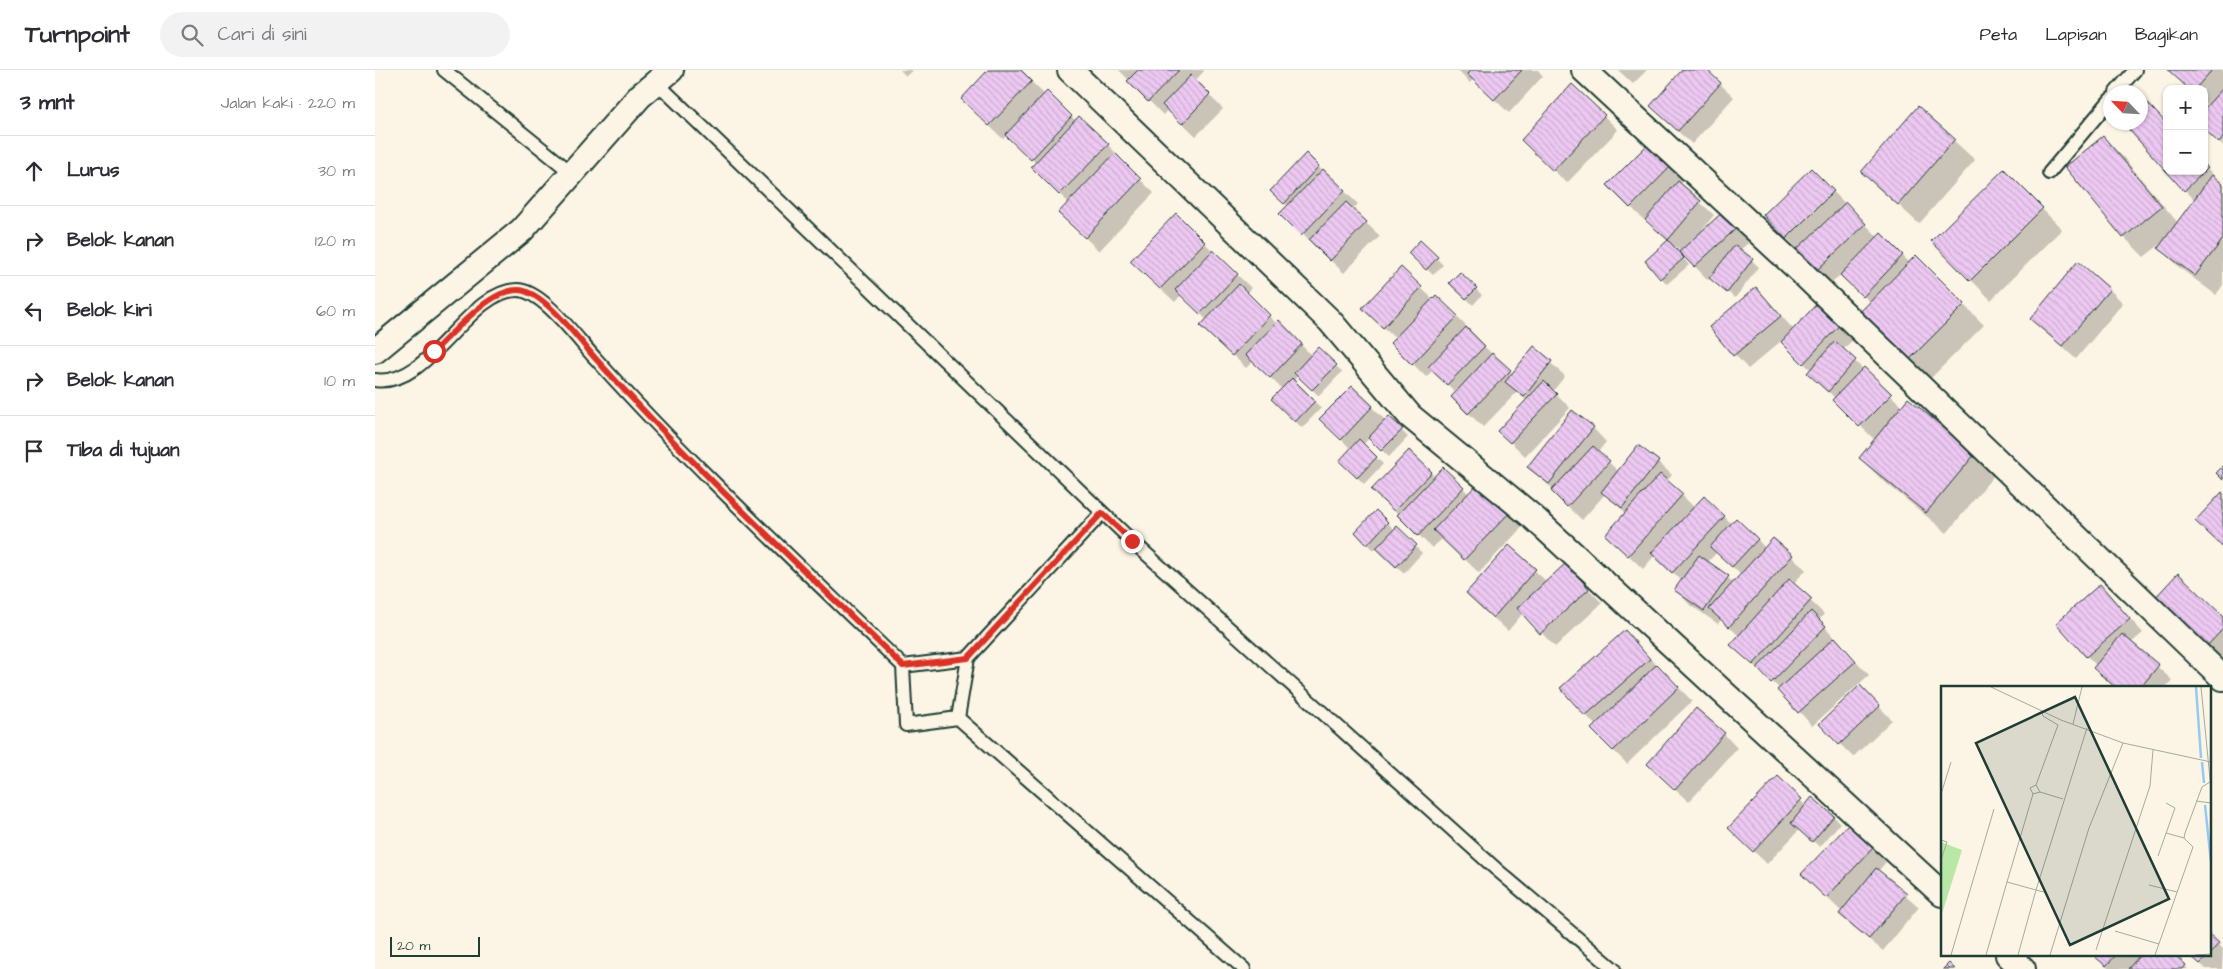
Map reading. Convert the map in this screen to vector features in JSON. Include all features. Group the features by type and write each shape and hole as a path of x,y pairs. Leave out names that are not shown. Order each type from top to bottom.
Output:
{"street":[{"path":"1070,70 1330,321 1410,416 1534,518 1941,893"},
{"path":"1584,70 1796,267 2223,678"},
{"path":"375,351 499,251 522,230 640,96 664,76"},
{"path":"2009,956 2023,969"}],"lane":[{"path":"444,70 573,174"},
{"path":"2122,85 2135,70"},
{"path":"664,76 1102,513 1496,869 1614,969"},
{"path":"2049,173 2103,109"},
{"path":"375,380 389,380 410,373 490,300 507,292 518,290 531,292 550,309 640,408 903,666 906,725 958,718 1244,969"},
{"path":"958,718 968,658 1102,513"},
{"path":"903,666 968,658"}],"building":[{"path":"988,70 1021,70 1032,81 989,126 961,99"},
{"path":"1138,70 1179,70 1148,102 1127,81"},
{"path":"1471,70 1522,70 1494,100 1467,74"},
{"path":"1682,70 1707,70 1721,83 1678,131 1650,106"},
{"path":"2168,70 2212,70 2199,85 2185,85"},
{"path":"1191,75 1210,94 1182,124 1162,105"},
{"path":"1572,84 1605,115 1553,171 1521,140"},
{"path":"2223,88 2223,138 2219,143 2208,133 2208,105"},
{"path":"1047,91 1072,116 1031,160 1005,135"},
{"path":"2148,103 2163,120 2163,168 2129,130 2148,130"},
{"path":"1918,106 1955,139 1898,205 1861,172"},
{"path":"1079,116 1109,144 1059,195 1031,167"},
{"path":"2103,136 2162,206 2123,238 2065,167"},
{"path":"1654,138 1677,160 1630,208 1607,185"},
{"path":"1115,153 1141,179 1085,238 1058,213"},
{"path":"1306,153 1319,166 1284,204 1270,191"},
{"path":"1811,168 1834,191 1786,239 1763,215"},
{"path":"1323,169 1345,190 1301,236 1279,214"},
{"path":"2004,169 2043,208 1970,281 1931,241"},
{"path":"2170,175 2201,175 2184,191"},
{"path":"2212,175 2223,184 2223,239 2195,276 2158,248"},
{"path":"1678,181 1701,201 1668,240 1645,220"},
{"path":"1346,202 1367,222 1330,261 1309,240"},
{"path":"1846,202 1866,224 1816,271 1796,250"},
{"path":"1728,207 1742,223 1694,267 1679,252"},
{"path":"1176,213 1205,242 1160,289 1130,261"},
{"path":"1881,233 1903,255 1863,297 1840,275"},
{"path":"1420,240 1438,257 1426,270 1408,253"},
{"path":"1668,240 1684,258 1660,279 1645,261"},
{"path":"1735,245 1753,259 1727,293 1709,278"},
{"path":"1213,250 1238,274 1200,314 1175,290"},
{"path":"1916,255 1965,304 1907,362 1859,313"},
{"path":"2078,261 2110,289 2062,346 2030,319"},
{"path":"1401,267 1422,287 1383,328 1362,308"},
{"path":"1460,272 1477,288 1466,299 1449,283"},
{"path":"1239,284 1270,315 1232,356 1200,326"},
{"path":"1756,287 1781,316 1733,356 1709,327"},
{"path":"1436,295 1458,316 1412,365 1390,343"},
{"path":"1824,296 1847,317 1803,364 1781,342"},
{"path":"1279,320 1302,344 1270,378 1245,355"},
{"path":"1466,327 1485,346 1447,385 1428,367"},
{"path":"1835,341 1856,360 1828,392 1807,373"},
{"path":"1534,346 1552,361 1524,397 1505,382"},
{"path":"1318,347 1337,365 1312,390 1294,373"},
{"path":"1492,353 1511,370 1468,414 1451,397"},
{"path":"1864,367 1892,394 1859,427 1832,400"},
{"path":"1292,378 1315,401 1295,422 1271,399"},
{"path":"1544,381 1557,394 1510,443 1497,431"},
{"path":"1352,386 1373,406 1341,440 1319,419"},
{"path":"1908,398 1975,454 1926,513 1859,458"},
{"path":"1572,410 1594,427 1549,484 1527,467"},
{"path":"1389,416 1403,429 1381,451 1368,438"},
{"path":"1359,439 1377,457 1357,478 1339,461"},
{"path":"1638,445 1659,461 1622,508 1601,492"},
{"path":"1593,446 1610,461 1567,507 1551,491"},
{"path":"1409,450 1432,472 1394,511 1371,490"},
{"path":"2223,466 2223,480 2216,473"},
{"path":"1443,467 1464,487 1418,536 1397,515"},
{"path":"1660,474 1683,494 1628,556 1605,535"},
{"path":"1482,479 1513,509 1464,560 1433,530"},
{"path":"2223,493 2223,547 2195,521"},
{"path":"1704,496 1725,516 1672,573 1651,553"},
{"path":"1376,510 1388,522 1367,545 1355,532"},
{"path":"1736,518 1758,539 1732,567 1710,547"},
{"path":"1397,526 1417,545 1396,567 1376,548"},
{"path":"1773,538 1793,555 1729,627 1709,609"},
{"path":"1509,545 1536,569 1493,618 1466,593"},
{"path":"1699,555 1729,576 1704,611 1674,590"},
{"path":"1566,563 1589,589 1540,634 1517,608"},
{"path":"2178,573 2223,616 2223,629 2204,649 2153,600"},
{"path":"1789,579 1812,599 1753,665 1730,645"},
{"path":"2100,584 2130,619 2086,657 2056,623"},
{"path":"1811,611 1826,626 1771,683 1757,668"},
{"path":"1625,630 1650,659 1585,716 1560,688"},
{"path":"2122,634 2159,665 2142,686 2114,686 2093,668"},
{"path":"1835,637 1856,661 1798,713 1777,690"},
{"path":"1657,664 1679,687 1613,751 1591,729"},
{"path":"1860,685 1880,706 1839,745 1819,724"},
{"path":"1696,708 1725,733 1675,790 1647,764"},
{"path":"1778,776 1802,799 1753,852 1728,828"},
{"path":"1812,797 1834,816 1812,842 1791,823"},
{"path":"1848,825 1873,848 1826,898 1801,874"},
{"path":"1876,868 1907,893 1869,939 1839,914"},
{"path":"2211,936 2219,943 2211,953"},
{"path":"2094,956 2115,956 2106,966"},
{"path":"2139,956 2176,956 2186,965 2183,969 2128,969"},
{"path":"2191,956 2208,956 2200,964"},
{"path":"1949,963 1955,969 1943,969"}],"route":[{"path":"434,351 490,300 507,292 518,290 531,292 550,309 640,408 903,666 968,658 1102,513 1132,541"}]}
